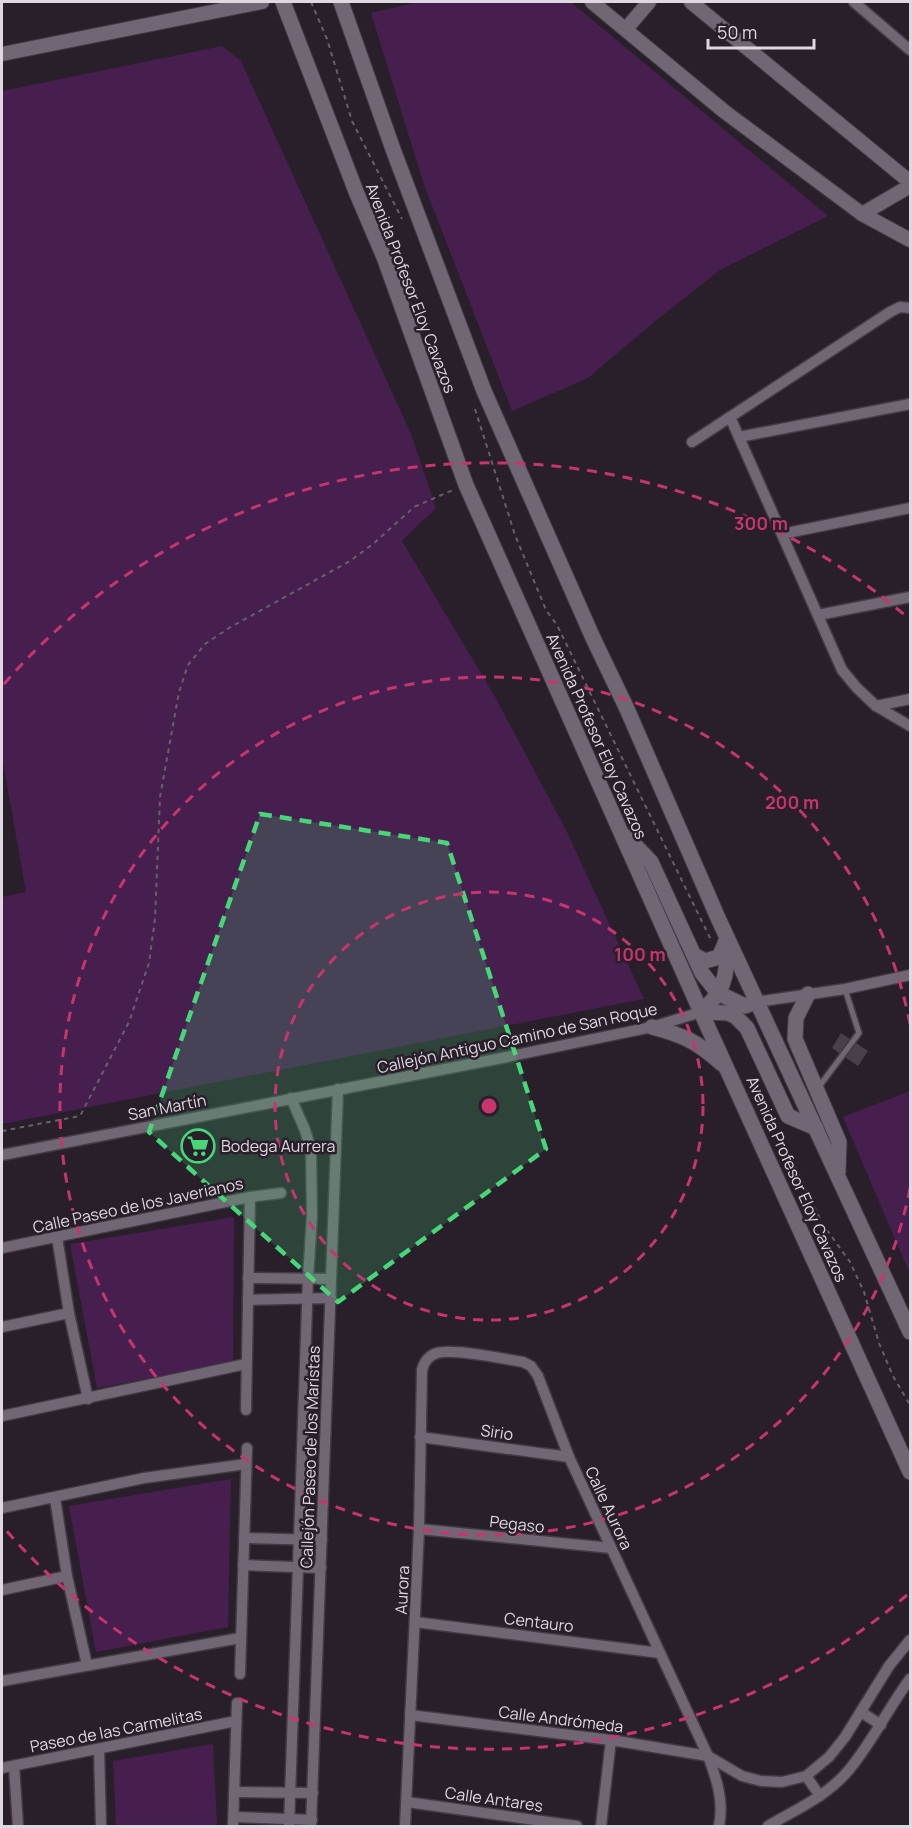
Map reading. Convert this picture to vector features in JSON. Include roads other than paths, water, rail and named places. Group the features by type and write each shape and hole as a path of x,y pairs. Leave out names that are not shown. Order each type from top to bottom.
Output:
{"main road":[{"name":"Avenida Profesor Eloy Cavazos","path":"283,2 357,194 384,257 466,485 701,1012 910,1472"},
{"name":"Avenida Profesor Eloy Cavazos","path":"341,2 473,365 722,927 910,1332"},
{"path":"619,829 651,862 702,973 718,993 745,1006 756,1002"},
{"path":"722,927 722,950"},
{"path":"694,955 705,961 722,950"},
{"path":"701,1012 718,993 723,981 728,955 722,950"},
{"path":"808,994 796,1018 795,1039 839,1142 838,1174"},
{"path":"701,1012 728,1013 735,1016 747,1028 788,1116 816,1128"},
{"path":"652,1027 681,1034 705,1049 727,1068"}],"street":[{"path":"2,54 262,2"},
{"path":"592,2 725,112 862,214 910,240"},
{"path":"626,28 649,2"},
{"path":"691,2 910,184 862,214"},
{"path":"854,2 910,50"},
{"path":"692,442 890,312 900,307 910,308"},
{"path":"739,437 910,404"},
{"path":"730,417 842,670 876,706 910,726"},
{"path":"782,534 910,508"},
{"path":"818,615 910,597"},
{"path":"876,706 910,699"},
{"path":"756,1002 845,989 910,975"},
{"name":"Callejón Antiguo Camino de San Roque","path":"338,1089 652,1027 701,1012"},
{"name":"San Martín","path":"2,1155 338,1089"},
{"name":"Callejón Paseo de los Marístas","path":"312,1823 338,1089"},
{"name":"Callejón Paseo de los Marístas","path":"290,1823 298,1539 312,1216 311,1150 291,1098"},
{"name":"Calle Paseo de los Javerianos","path":"2,1248 250,1197 281,1193"},
{"path":"246,1410 250,1197"},
{"path":"57,1238 69,1313 88,1399"},
{"path":"248,1278 331,1279"},
{"path":"248,1300 330,1298"},
{"path":"2,1328 69,1313"},
{"name":"Calle Aurora","path":"430,1357 445,1351 523,1362 531,1366 538,1376 569,1457 708,1756 720,1788 722,1815 720,1827"},
{"name":"Aurora","path":"405,1827 419,1529 422,1370 424,1362 430,1357"},
{"path":"2,1416 246,1364"},
{"name":"Sirio","path":"420,1437 569,1457"},
{"path":"240,1674 247,1448"},
{"path":"2,1508 144,1478 246,1464"},
{"path":"55,1498 67,1576 87,1665"},
{"name":"Pegaso","path":"419,1529 612,1548"},
{"path":"244,1538 322,1540"},
{"path":"243,1565 321,1568"},
{"path":"2,1590 67,1576"},
{"name":"Centauro","path":"415,1622 660,1653"},
{"path":"2,1681 240,1638"},
{"path":"708,1756 742,1776 761,1781 782,1782 806,1776 829,1757 845,1737 889,1666 910,1640"},
{"path":"768,1827 820,1796 847,1773 910,1679"},
{"path":"237,1703 233,1822 312,1823"},
{"path":"861,1712 881,1725"},
{"name":"Calle Andrómeda","path":"410,1715 611,1740 708,1756"},
{"name":"Paseo de las Carmelitas","path":"2,1768 236,1721"},
{"path":"601,1827 611,1740"},
{"path":"99,1749 101,1827"},
{"path":"14,1766 18,1827"},
{"path":"806,1776 820,1796"},
{"path":"234,1792 313,1793"},
{"name":"Calle Antares","path":"407,1802 577,1827"}],"lane":[{"path":"817,1090 859,1033 845,989"}],"place":[{"name":"Bodega Aurrera","path":"198,1146"}]}
